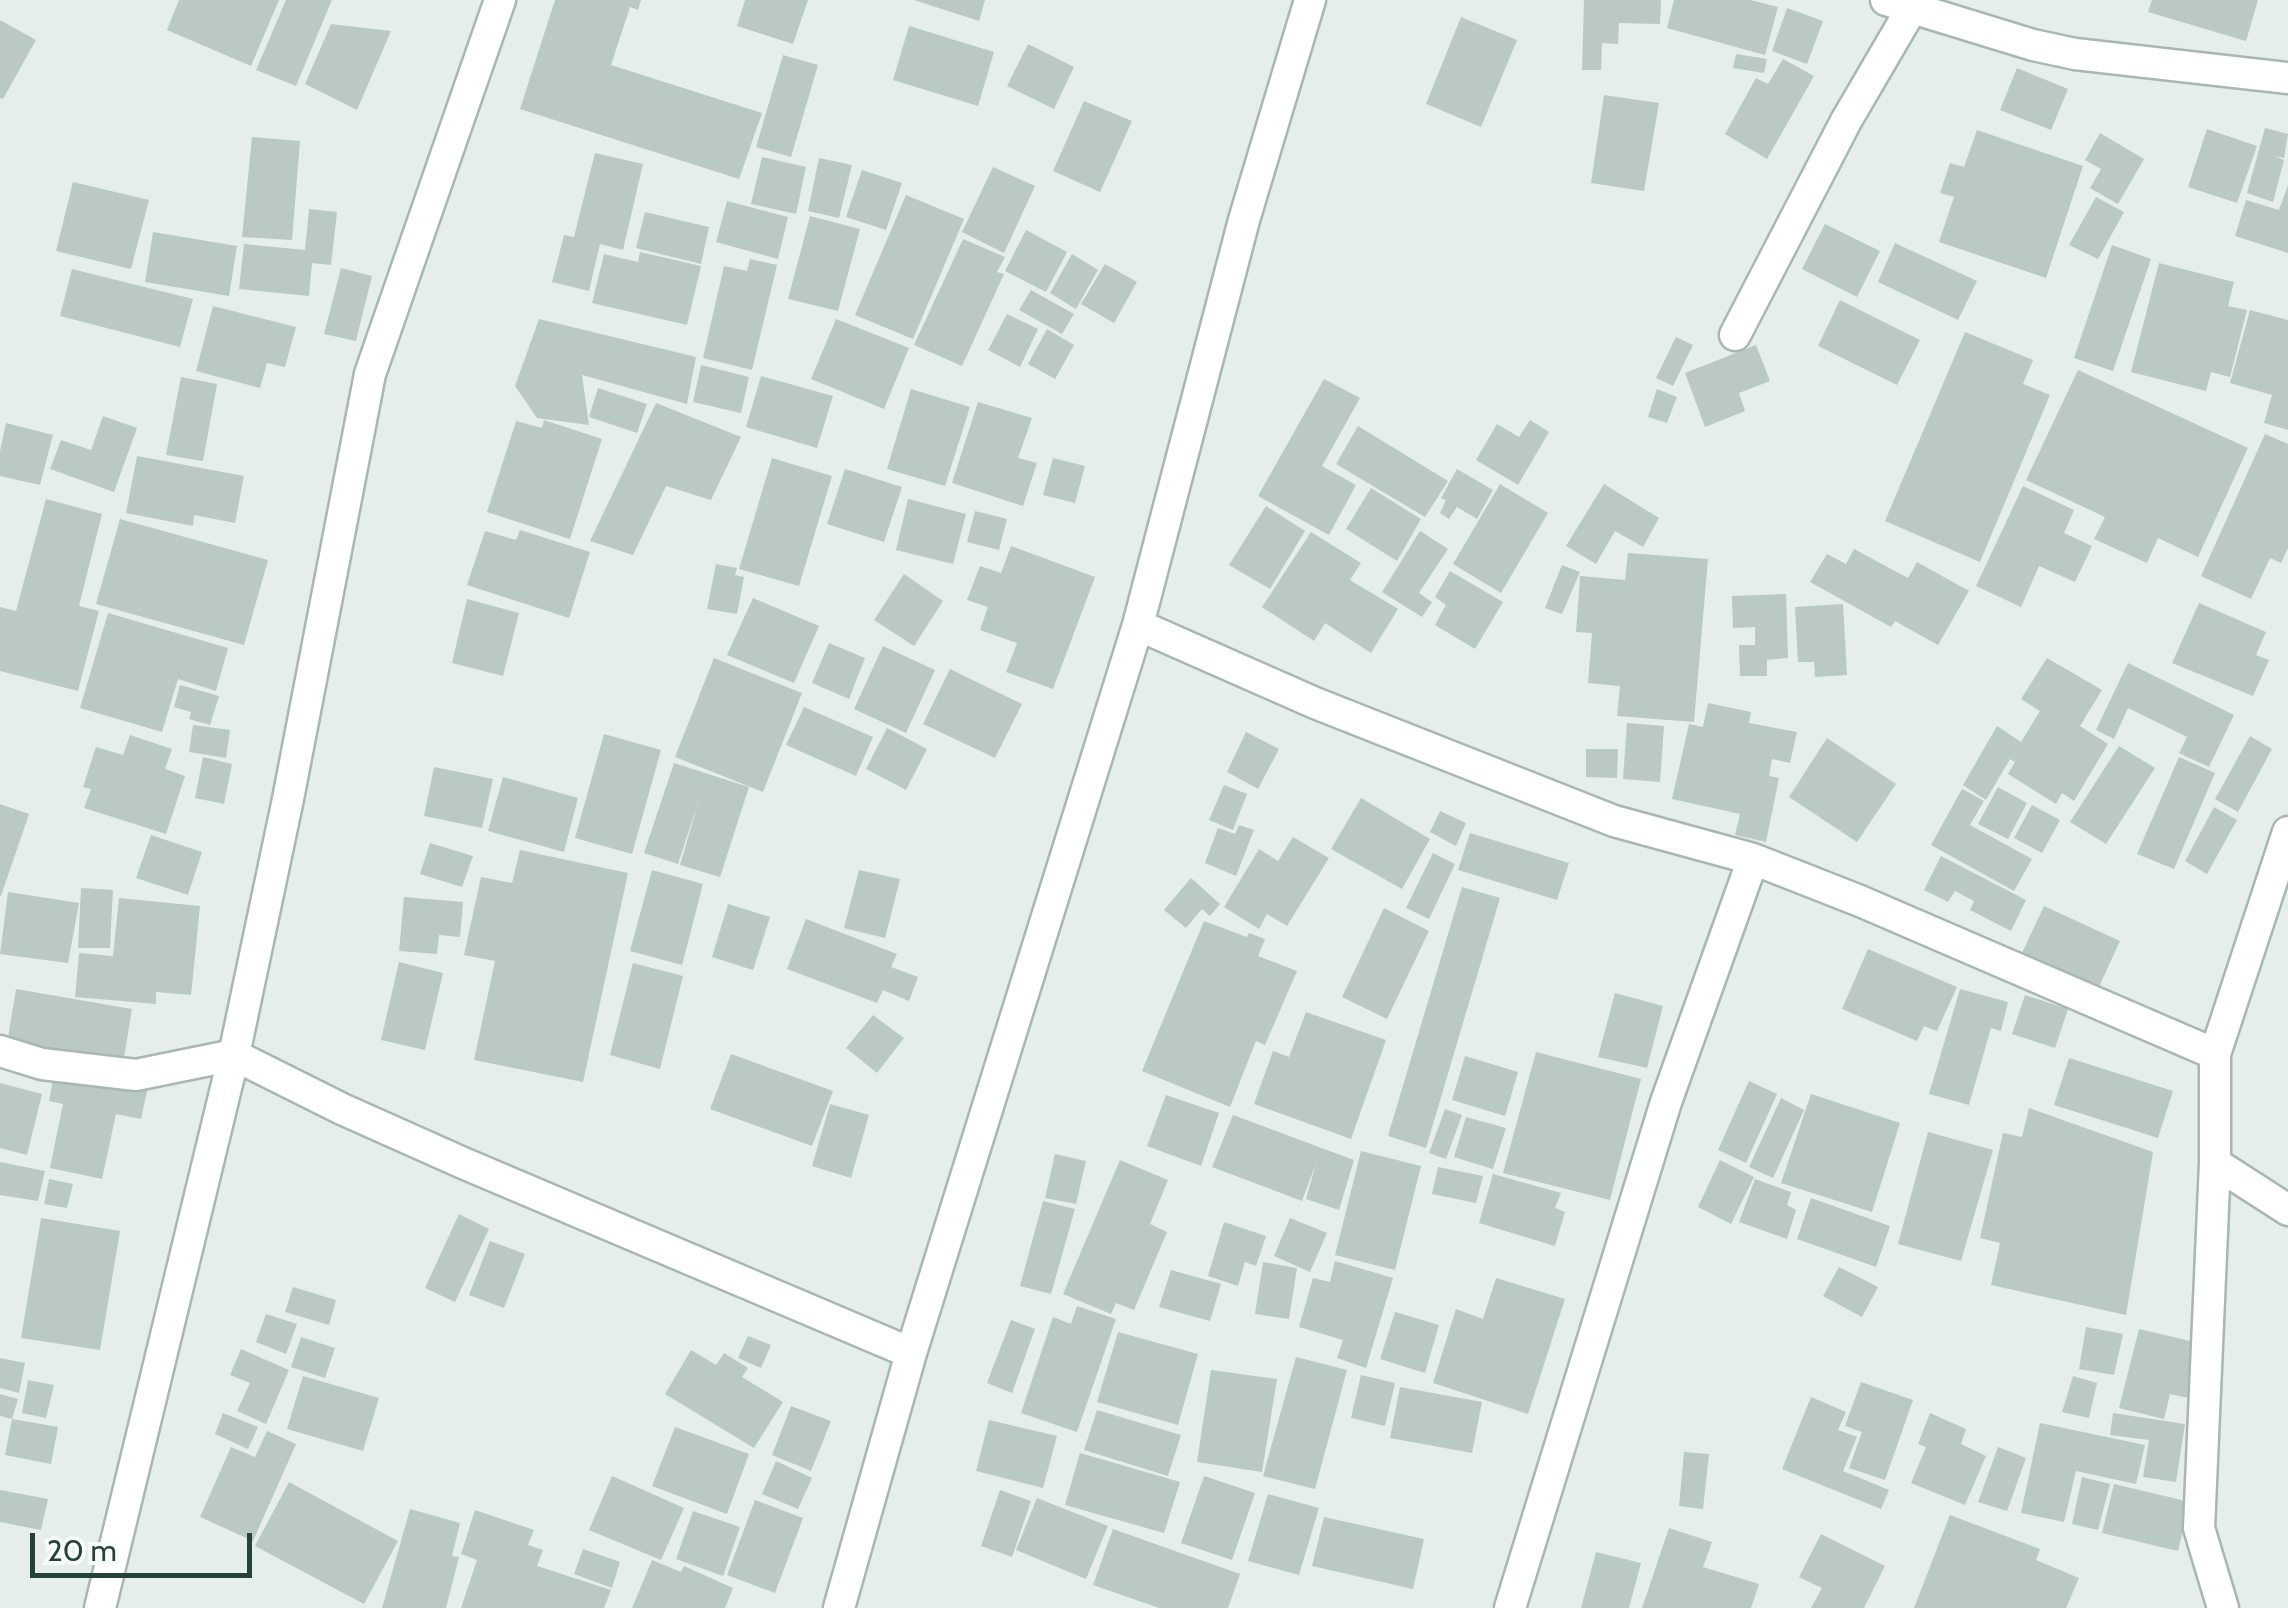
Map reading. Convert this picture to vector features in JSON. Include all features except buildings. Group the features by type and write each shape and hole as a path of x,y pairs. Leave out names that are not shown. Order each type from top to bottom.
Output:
{"street":[{"path":"100,1608 234,1055 370,374 500,0"},
{"path":"838,1608 910,1353 1138,625 1244,220 1310,0"},
{"path":"1735,335 1846,121 1899,4 2033,45 2076,54 2288,78"},
{"path":"1138,625 1315,703 1614,821 1754,859 1860,901 2215,1054"},
{"path":"2223,1608 2199,1528 2215,1163 2215,1054 2288,832"},
{"path":"1510,1608 1666,1102 1754,859"},
{"path":"0,1052 42,1064 136,1075 234,1055 342,1110 463,1164 910,1353"},
{"path":"2215,1163 2288,1210"}]}
